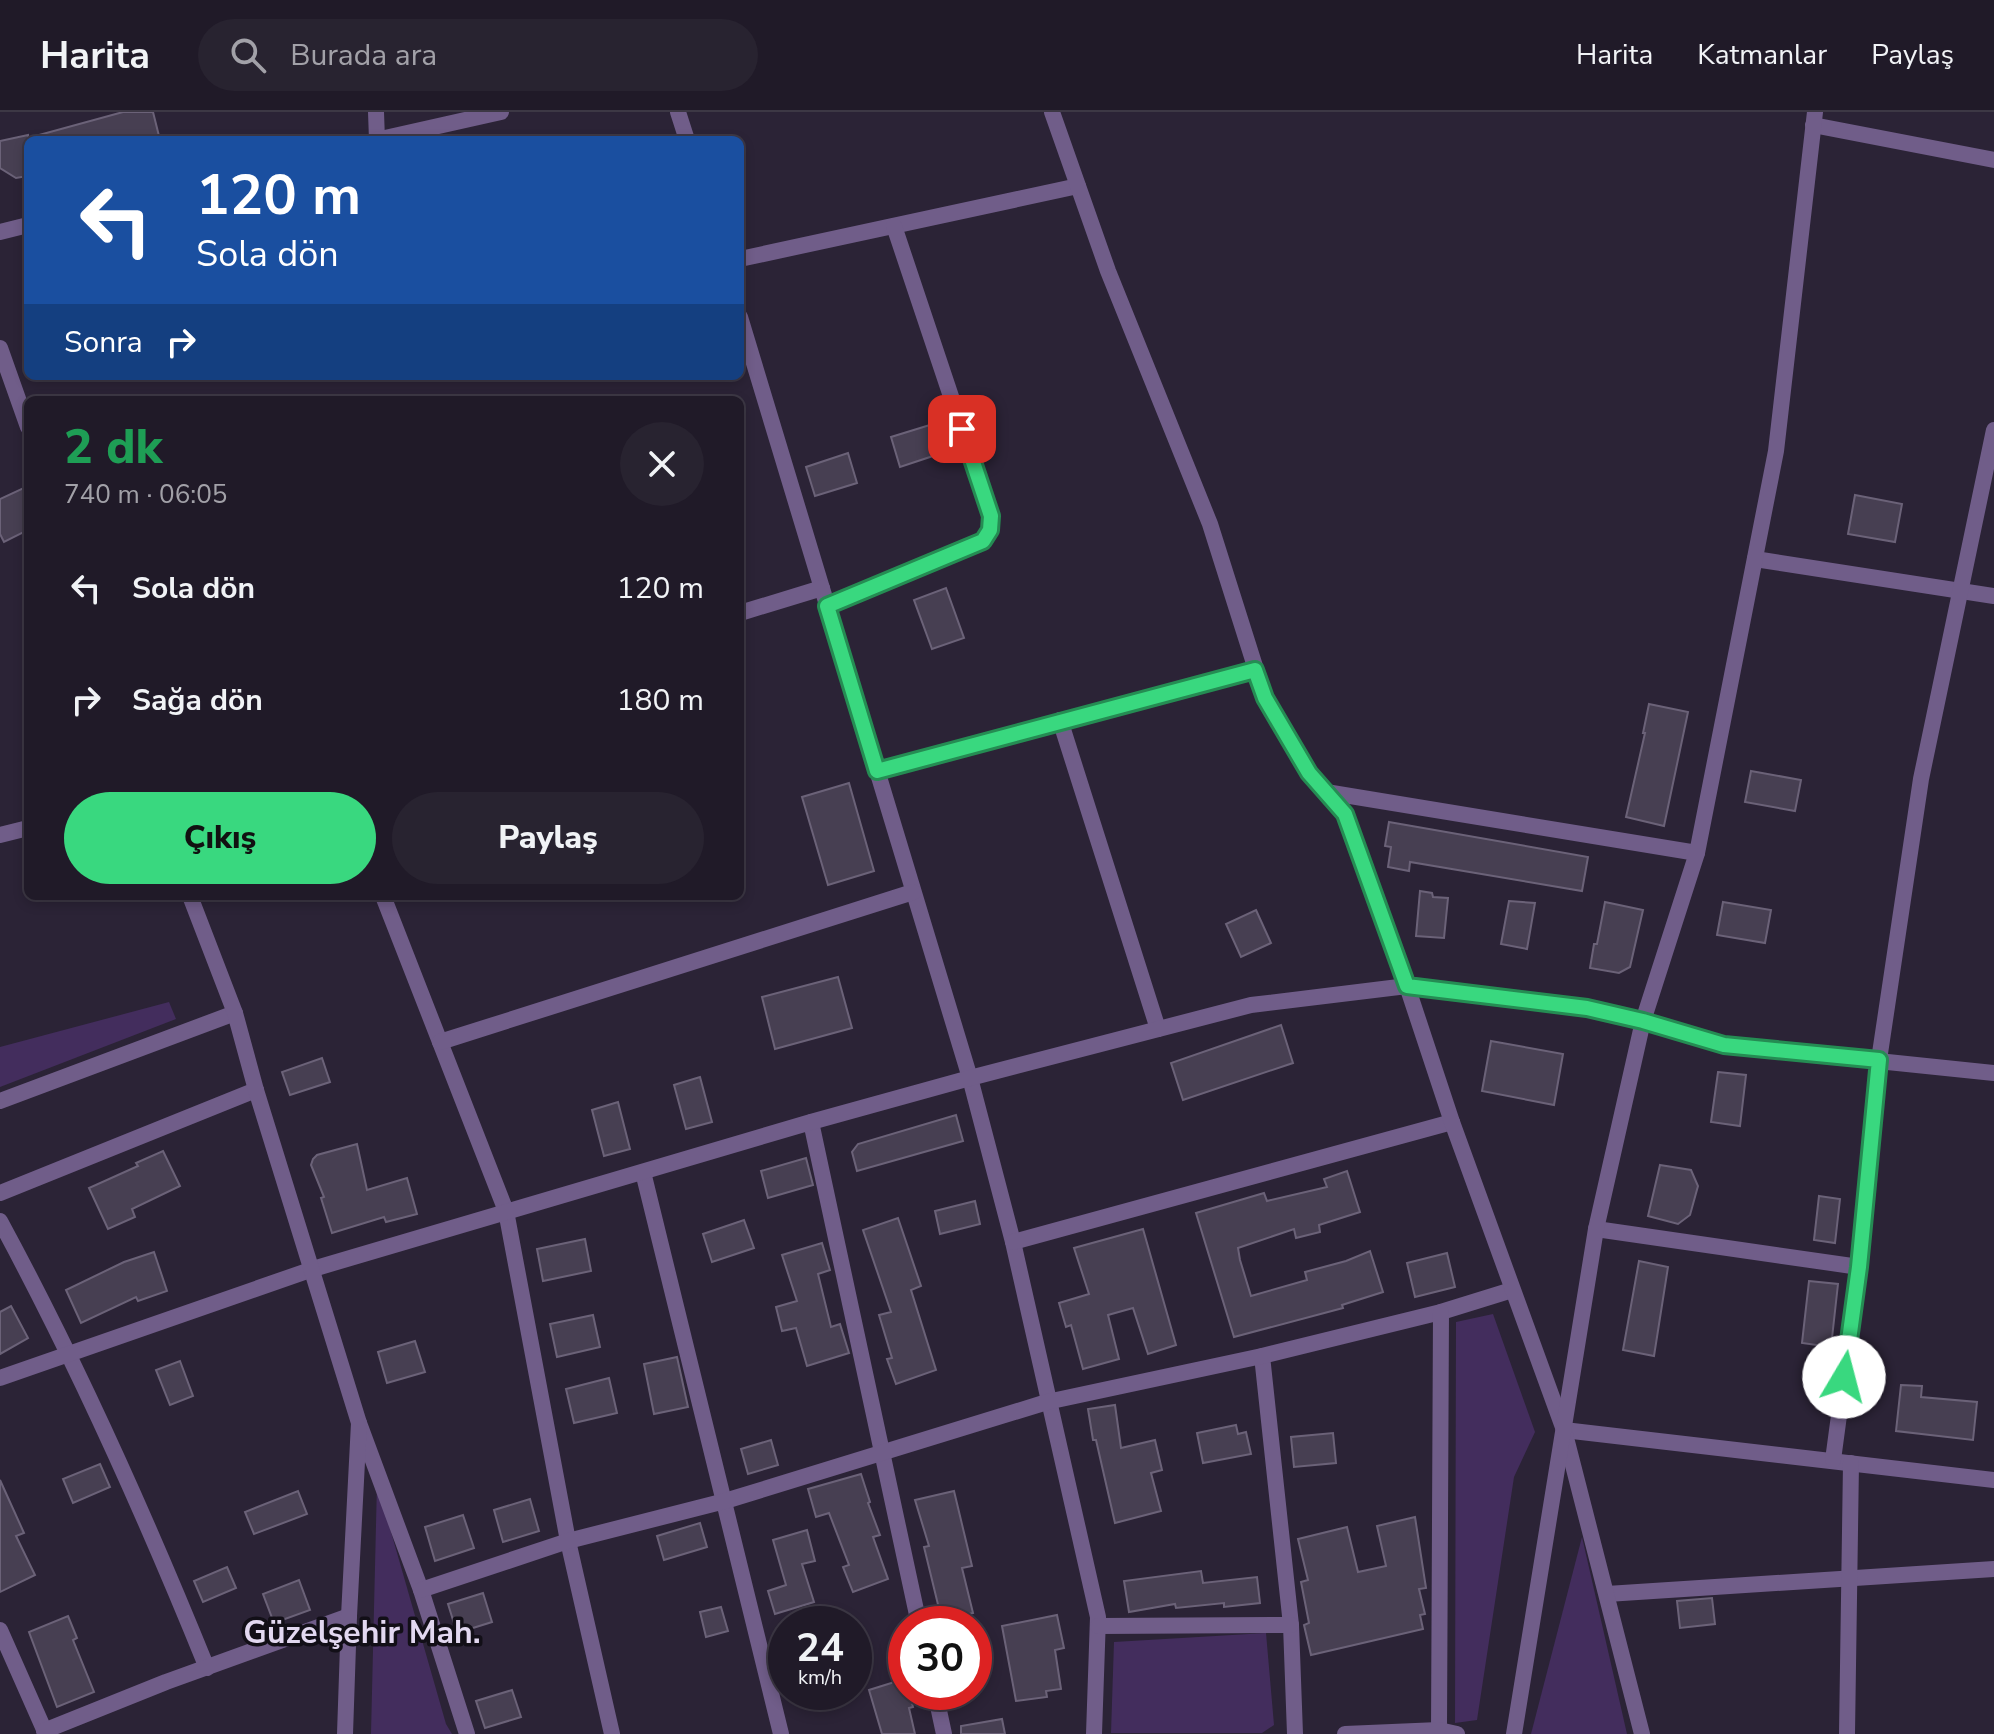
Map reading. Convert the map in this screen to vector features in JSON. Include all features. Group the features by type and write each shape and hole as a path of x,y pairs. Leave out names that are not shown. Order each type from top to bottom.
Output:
{"street":[{"path":"376,112 376,136"},
{"path":"394,136 501,112"},
{"path":"678,112 686,136"},
{"path":"1052,112 1148,375 1210,524 1265,698 1309,773 1345,814 1564,1430 1642,1734"},
{"path":"1514,1734 1596,1229 1643,1021 1697,853 1776,451 1814,118 1994,160"},
{"path":"744,258 1078,186"},
{"path":"0,232 24,226"},
{"path":"827,606 983,541 990,530 991,516 894,226"},
{"path":"744,330 970,1078 1013,1242 1098,1617 1094,1734"},
{"path":"0,348 24,416"},
{"path":"1833,1460 1859,1267 1879,1060 1921,779 1994,430"},
{"path":"1755,559 1994,596"},
{"path":"744,612 822,588"},
{"path":"877,771 1255,670"},
{"path":"1060,720 1158,1029"},
{"path":"1326,792 1697,853"},
{"path":"0,835 24,829"},
{"path":"440,1042 913,892"},
{"path":"192,900 235,1013 359,1423 421,1590 467,1734"},
{"path":"385,900 506,1211 568,1541 612,1734"},
{"path":"0,1378 313,1269 506,1211 970,1078 1251,1005 1407,986 1587,1008 1724,1045 1994,1073"},
{"path":"0,1101 235,1013"},
{"path":"0,1193 256,1090"},
{"path":"811,1122 915,1606"},
{"path":"1013,1242 1452,1122"},
{"path":"643,1172 781,1734"},
{"path":"0,1221 68,1353 157,1543 207,1668"},
{"path":"1596,1229 1859,1267"},
{"path":"421,1590 568,1541 725,1501 1047,1402 1262,1356 1441,1312 1512,1290"},
{"path":"1439,1730 1441,1312"},
{"path":"1262,1356 1291,1625 1295,1734"},
{"path":"345,1734 359,1423"},
{"path":"1564,1430 1994,1480"},
{"path":"1847,1734 1851,1463"},
{"path":"1607,1594 1994,1569"},
{"path":"0,1630 49,1733 207,1668 349,1616"},
{"path":"1098,1626 1291,1625"},
{"path":"939,1710 944,1734"},
{"path":"1345,1734 1439,1730 1457,1734"}],"shaded area":[{"path":"169,1002 176,1019 0,1087 0,1047"},
{"path":"1493,1314 1535,1432 1514,1477 1477,1720 1455,1723 1456,1322"},
{"path":"377,1483 446,1724 452,1734 371,1734"},
{"path":"1582,1537 1627,1734 1531,1734"},
{"path":"1266,1633 1274,1725 1262,1733 1111,1733 1114,1642"}],"building":[{"path":"123,112 153,112 159,136 39,136"},
{"path":"28,135 24,136 24,177 16,178 0,168 0,141"},
{"path":"933,424 942,453 900,467 891,437"},
{"path":"848,453 857,483 815,496 806,467"},
{"path":"24,488 24,532 4,542 0,534 0,499"},
{"path":"1855,495 1902,504 1895,542 1848,534"},
{"path":"946,588 964,638 932,649 914,600"},
{"path":"1649,704 1688,712 1664,826 1626,817"},
{"path":"1751,771 1801,780 1795,811 1745,802"},
{"path":"849,783 874,871 828,885 802,797"},
{"path":"1389,822 1588,857 1582,891 1410,862 1409,871 1388,867 1391,847 1385,846"},
{"path":"1420,891 1432,893 1433,897 1448,898 1444,938 1416,936"},
{"path":"1509,901 1535,903 1527,949 1501,944"},
{"path":"1605,902 1643,910 1630,967 1619,973 1590,968"},
{"path":"1723,902 1771,910 1765,943 1717,935"},
{"path":"1256,910 1271,943 1241,957 1226,924"},
{"path":"838,977 852,1028 775,1049 762,997"},
{"path":"1281,1025 1293,1063 1183,1100 1171,1063"},
{"path":"1491,1041 1563,1054 1554,1105 1482,1091"},
{"path":"322,1058 330,1082 290,1095 282,1072"},
{"path":"1718,1072 1746,1075 1740,1126 1711,1122"},
{"path":"700,1077 712,1122 686,1129 674,1085"},
{"path":"618,1102 630,1149 604,1156 592,1110"},
{"path":"956,1115 963,1141 857,1171 852,1152 858,1144"},
{"path":"357,1144 367,1190 407,1178 417,1214 386,1222 384,1217 332,1233 321,1198 324,1197 311,1165 317,1155"},
{"path":"163,1151 180,1186 132,1209 135,1217 108,1229 89,1188"},
{"path":"806,1158 813,1185 768,1198 761,1171"},
{"path":"1660,1165 1691,1170 1698,1186 1690,1215 1678,1224 1648,1216"},
{"path":"1347,1171 1360,1212 1319,1225 1320,1232 1296,1238 1294,1229 1238,1248 1240,1260 1251,1296 1307,1280 1305,1272 1370,1251 1383,1292 1342,1305 1343,1308 1234,1337 1196,1213 1264,1193 1267,1201 1327,1187 1324,1179"},
{"path":"1819,1196 1840,1199 1835,1243 1814,1240"},
{"path":"975,1201 980,1224 940,1234 935,1211"},
{"path":"898,1218 921,1286 911,1290 936,1370 896,1384 887,1359 892,1358 879,1315 891,1312 863,1230"},
{"path":"744,1220 754,1248 712,1262 703,1234"},
{"path":"1143,1229 1176,1345 1148,1354 1133,1308 1108,1315 1119,1359 1083,1369 1071,1325 1066,1327 1059,1303 1089,1294 1074,1248"},
{"path":"585,1239 591,1271 543,1281 537,1249"},
{"path":"822,1243 830,1270 818,1274 831,1327 840,1324 849,1353 807,1366 796,1328 782,1331 776,1307 797,1301 782,1255"},
{"path":"154,1252 167,1291 138,1301 136,1297 81,1323 66,1290 124,1262"},
{"path":"1447,1253 1455,1287 1415,1297 1407,1263"},
{"path":"1639,1261 1668,1267 1654,1356 1623,1350"},
{"path":"1809,1281 1838,1284 1831,1347 1802,1343"},
{"path":"11,1306 28,1338 0,1354 0,1312"},
{"path":"593,1315 600,1347 557,1357 550,1324"},
{"path":"415,1341 425,1372 387,1383 378,1352"},
{"path":"677,1357 688,1407 654,1414 644,1364"},
{"path":"180,1361 193,1396 170,1405 156,1370"},
{"path":"609,1378 617,1413 574,1423 566,1389"},
{"path":"1901,1385 1922,1386 1921,1397 1977,1402 1973,1440 1896,1431"},
{"path":"1115,1405 1121,1448 1155,1440 1162,1470 1151,1473 1161,1511 1115,1523 1088,1409"},
{"path":"1236,1425 1238,1434 1246,1432 1251,1454 1203,1463 1197,1433"},
{"path":"1333,1433 1336,1463 1294,1467 1291,1437"},
{"path":"771,1440 778,1465 748,1474 741,1449"},
{"path":"100,1464 110,1487 73,1503 63,1479"},
{"path":"861,1474 880,1535 873,1537 888,1579 853,1592 843,1567 849,1565 829,1513 816,1517 808,1489"},
{"path":"0,1480 24,1533 16,1536 35,1575 0,1592"},
{"path":"298,1491 307,1514 254,1534 245,1512"},
{"path":"954,1491 972,1566 962,1568 971,1606 938,1606 924,1547 929,1546 915,1500"},
{"path":"530,1499 539,1531 503,1542 494,1510"},
{"path":"463,1515 474,1548 435,1561 425,1527"},
{"path":"1415,1517 1426,1588 1419,1589 1425,1614 1420,1615 1423,1629 1311,1655 1304,1625 1309,1623 1301,1582 1308,1580 1298,1539 1347,1527 1358,1572 1386,1566 1377,1526"},
{"path":"700,1523 707,1547 664,1560 657,1536"},
{"path":"807,1530 815,1561 802,1564 814,1602 801,1606 773,1606 768,1591 786,1585 773,1540"},
{"path":"227,1567 236,1588 203,1602 194,1581"},
{"path":"1201,1571 1203,1583 1257,1577 1260,1603 1176,1608 1175,1604 1129,1612 1124,1581"},
{"path":"299,1580 310,1610 274,1623 263,1594"},
{"path":"483,1593 492,1622 457,1633 448,1604"},
{"path":"1712,1598 1715,1624 1680,1628 1677,1601"},
{"path":"721,1607 728,1631 706,1637 700,1612"},
{"path":"1057,1615 1064,1648 1055,1650 1061,1689 1046,1691 1047,1697 1016,1701 1002,1626"},
{"path":"68,1616 77,1638 73,1640 94,1692 57,1707 29,1632"},
{"path":"888,1684 888,1710 909,1710 915,1734 882,1734 872,1700 872,1689"},
{"path":"512,1690 521,1717 485,1728 476,1701"},
{"path":"1002,1719 1005,1734 961,1734 961,1726"}],"district":[{"name":"Güzelşehir Mah.","path":"362,1632"}],"route":[{"path":"962,429 991,516 990,530 983,541 827,606 877,771 1255,670 1265,698 1309,773 1345,814 1407,986 1587,1008 1724,1045 1879,1060 1859,1267 1844,1377"}]}
